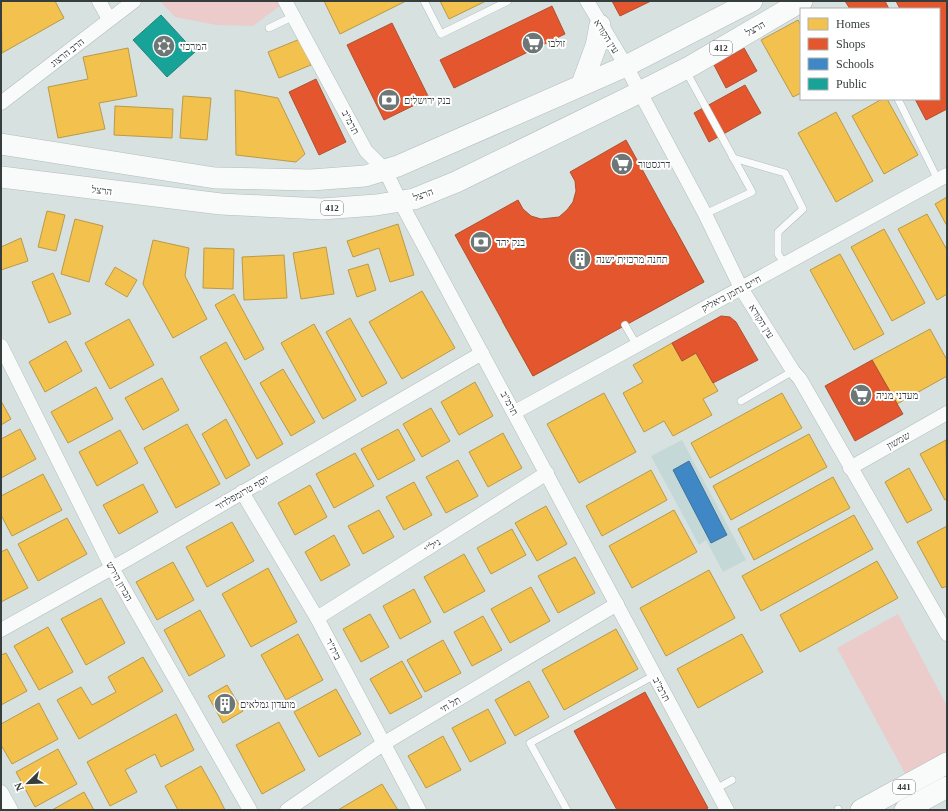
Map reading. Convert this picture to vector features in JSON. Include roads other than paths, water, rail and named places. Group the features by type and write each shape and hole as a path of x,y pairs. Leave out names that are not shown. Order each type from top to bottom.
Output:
{"main road":[{"path":"1,144 215,178 311,180 365,176 385,170 434,150 626,66 752,1"},
{"name":"הרצל","path":"3,180 222,204 322,209 400,201 414,198 456,182 640,92 690,66 802,1"},
{"path":"582,84 596,46 600,25"},
{"name":"441","path":"861,810 947,763"},
{"name":"441","path":"905,810 947,787"}],"street":[{"path":"99,1 109,19"},
{"name":"הרב הרצוג","path":"1,103 134,1"},
{"name":"תרמ\"ב","path":"285,1 366,151 385,170 400,201 548,473 728,810"},
{"name":"עין הקורא","path":"587,1 640,92 705,214 741,288 793,372 800,379 947,634"},
{"name":"חיים נחמן ביאליק","path":"515,412 636,344 943,178"},
{"name":"הברון הירש","path":"1,346 112,568 250,810"},
{"name":"יוסף טרומפלדור","path":"1,630 112,568 482,353"},
{"name":"שמשון","path":"850,468 947,413"},
{"name":"ניל\"י","path":"317,618 548,473"},
{"name":"בית\"ר","path":"242,492 317,618 419,810"},
{"name":"תל חי","path":"287,810 383,744 617,604"},
{"path":"1,792 11,810"}],"lane":[{"path":"424,1 441,34 508,1"},
{"path":"269,28 294,16"},
{"path":"690,66 686,73 752,192 705,214"},
{"path":"899,100 943,178"},
{"path":"733,158 784,173 803,209 778,232 778,254 785,264"},
{"path":"625,325 636,344"},
{"path":"741,401 793,372"},
{"path":"567,810 530,743 655,675"},
{"path":"716,789 732,780"}],"place":[{"name":"זולבו","path":"533,43"},
{"name":"המרכזי","path":"164,46"},
{"name":"בנק ירושלים","path":"389,100"},
{"name":"דרגסטור","path":"622,164"},
{"name":"בנק יהד","path":"481,242"},
{"name":"תחנה מרכזית ישנה","path":"580,259"},
{"name":"מעדני מניה","path":"861,395"},
{"name":"מועדון גמלאים","path":"225,704"}]}
